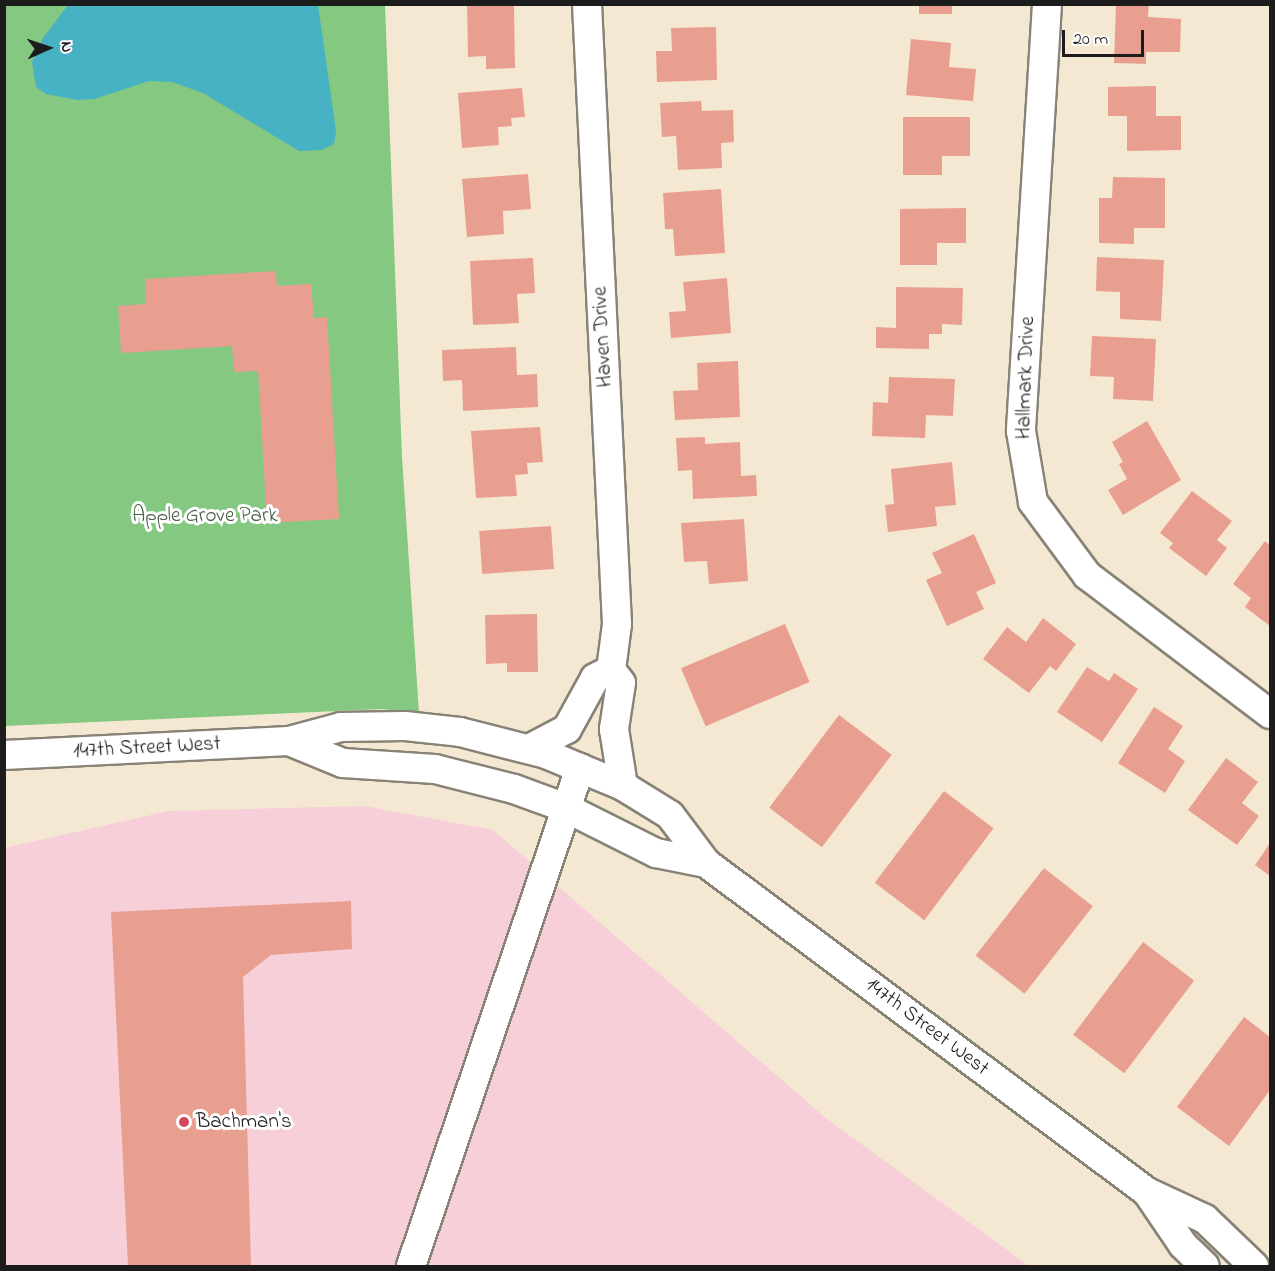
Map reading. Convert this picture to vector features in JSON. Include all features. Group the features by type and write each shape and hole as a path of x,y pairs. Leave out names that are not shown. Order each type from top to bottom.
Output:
{"street":[{"name":"Haven Drive","path":"587,4 617,624 611,670 621,683 614,729 623,786"},
{"name":"Hallmark Drive","path":"1047,4 1021,431 1033,502 1087,575 1270,714"},
{"path":"529,749 567,729 595,678 611,670"},
{"name":"147th Street West","path":"4,755 289,741 341,727 405,726 460,732 529,749 580,768 623,786 670,816 706,863 1147,1192 1205,1219 1254,1266"},
{"name":"147th Street West","path":"289,741 343,762 435,770 514,789 566,808 656,853 706,863"},
{"path":"411,1266 580,768"},
{"name":"147th Street West","path":"1147,1192 1183,1245 1205,1266"}],"shaded area":[{"path":"365,806 493,830 827,1119 1029,1266 5,1266 4,848 169,811"}],"green space":[{"name":"Apple Grove Park","path":"4,5 385,5 402,457 419,713 382,709 5,726"}],"water":[{"path":"68,5 318,5 336,131 334,144 322,150 299,151 203,93 172,82 149,81 94,99 77,100 46,94 36,87 32,62 43,38"}],"building":[{"path":"467,4 514,4 515,68 486,69 486,56 468,57"},
{"path":"919,4 952,4 952,14 919,14"},
{"path":"1116,4 1149,4 1148,17 1181,19 1180,52 1146,52 1146,64 1114,63"},
{"path":"716,27 717,80 657,82 656,51 672,51 671,28"},
{"path":"911,39 951,43 949,67 976,69 973,101 906,95"},
{"path":"1156,86 1156,116 1181,116 1181,150 1127,151 1127,116 1108,116 1108,87"},
{"path":"522,88 525,117 511,118 512,126 498,127 499,145 462,148 458,93"},
{"path":"701,101 702,111 733,110 734,142 721,143 722,168 678,170 676,136 662,137 660,103"},
{"path":"903,117 970,117 970,156 942,156 942,175 903,175"},
{"path":"528,174 531,209 503,211 504,234 467,237 462,179"},
{"path":"1113,177 1165,178 1165,228 1134,228 1134,244 1099,243 1099,198 1112,198"},
{"path":"721,189 725,253 675,256 673,229 665,229 663,193"},
{"path":"966,208 966,243 937,243 937,265 900,265 900,209"},
{"path":"1097,257 1164,260 1161,321 1120,319 1120,292 1096,291"},
{"path":"533,258 535,293 517,294 519,323 473,325 470,261"},
{"path":"276,271 277,286 311,284 314,318 327,317 339,519 267,523 258,371 234,372 232,346 121,353 118,306 146,304 145,279"},
{"path":"727,278 731,333 671,338 669,312 686,311 683,282"},
{"path":"896,287 963,288 962,325 942,324 942,334 929,334 929,349 876,348 876,327 896,328"},
{"path":"1092,336 1156,339 1153,401 1113,399 1114,377 1090,376"},
{"path":"516,347 517,375 537,374 538,407 463,411 462,380 443,381 442,350"},
{"path":"738,361 740,417 675,420 673,391 698,390 697,363"},
{"path":"889,377 955,379 953,416 926,415 925,438 872,436 873,402 888,403"},
{"path":"1147,421 1181,480 1123,515 1108,490 1127,479 1119,464 1123,462 1112,442"},
{"path":"540,427 543,462 527,463 528,474 515,475 517,496 476,498 471,431"},
{"path":"705,437 705,444 740,442 741,476 756,475 757,496 693,499 692,470 678,471 676,438"},
{"path":"952,462 956,505 935,507 937,526 888,532 885,505 894,504 891,469"},
{"path":"1192,491 1232,521 1217,540 1227,548 1206,576 1169,548 1173,543 1160,533"},
{"path":"744,519 748,581 709,584 707,561 684,562 681,523"},
{"path":"551,526 554,569 482,574 479,531"},
{"path":"974,534 996,583 976,592 984,609 947,626 926,580 942,573 932,553"},
{"path":"1265,541 1270,545 1270,626 1245,607 1251,598 1233,584"},
{"path":"537,614 538,672 507,672 507,663 486,664 485,615"},
{"path":"1043,618 1076,644 1056,671 1050,666 1029,693 983,659 1007,627 1026,642"},
{"path":"785,624 810,682 706,726 681,668"},
{"path":"1087,667 1109,681 1114,673 1138,689 1102,742 1057,712"},
{"path":"1154,707 1183,726 1168,749 1185,761 1165,793 1118,763"},
{"path":"839,715 892,755 822,847 769,808"},
{"path":"1226,758 1258,782 1242,803 1259,816 1237,845 1188,810"},
{"path":"944,791 994,828 924,920 875,883"},
{"path":"1270,843 1270,876 1255,865"},
{"path":"1044,868 1093,906 1025,994 976,955"},
{"name":"Bachman's","path":"351,901 352,949 271,955 243,977 251,1266 128,1266 111,912"},
{"path":"1143,942 1194,981 1124,1073 1073,1035"},
{"path":"1244,1017 1270,1037 1270,1090 1229,1146 1177,1107"}],"place":[{"name":"Bachman's","path":"184,1122"}]}
